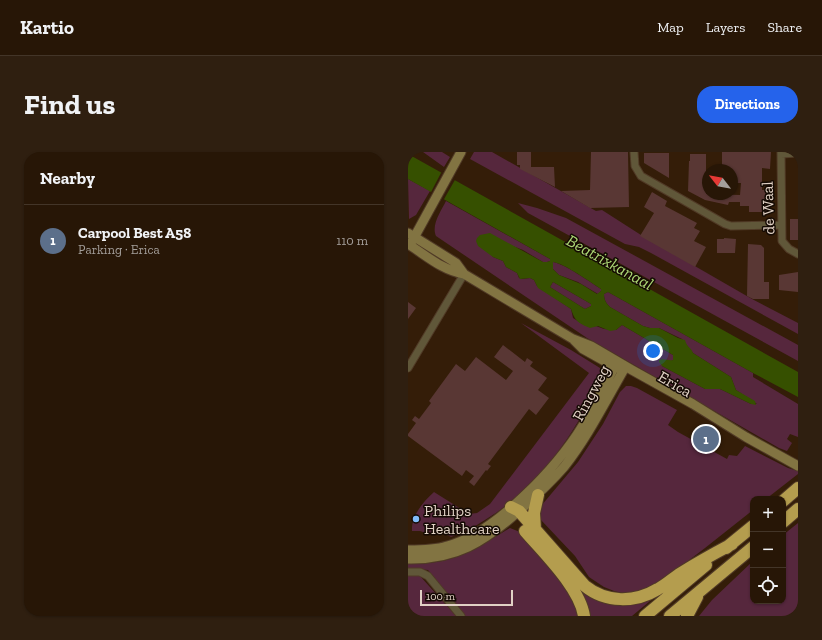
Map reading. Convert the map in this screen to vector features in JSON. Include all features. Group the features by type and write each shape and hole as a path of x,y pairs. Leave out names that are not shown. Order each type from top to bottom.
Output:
{"highway":[{"path":"786,498 798,488"},
{"path":"535,529 534,513 538,495"},
{"path":"786,519 798,509"},
{"path":"514,512 535,529 585,586 601,595 618,600 639,598 651,593 680,574 732,544"},
{"path":"514,512 574,590 584,611 584,616"},
{"path":"645,616 750,529"},
{"path":"670,616 750,549"},
{"path":"686,616 700,591"}],"main road":[{"path":"409,245 412,235 462,152"},
{"name":"Erica","path":"412,235 456,263 464,274"},
{"name":"Erica","path":"409,245 422,255 452,272 464,274 573,339 591,346 620,367 725,429 746,437 798,466"},
{"name":"Ringweg","path":"408,550 438,548 456,543 514,512 538,495 564,466 577,448 620,367"},
{"name":"Ringweg","path":"408,559 437,558 463,550 491,534 514,512 566,451 620,367"}],"street":[{"path":"634,152 635,166 641,176 725,224 731,226 781,225"},
{"name":"de Waal","path":"798,153 781,153 781,225 782,241 789,249 798,254"},
{"path":"408,368 464,274"},
{"path":"408,572 420,572 428,576 461,616"}],"shaded area":[{"path":"423,152 442,152 450,157 444,167"},
{"path":"474,152 492,152 596,211 602,210 641,235 752,299 798,323 798,334 651,253 639,247 625,244 470,159"},
{"path":"408,154 798,372 798,397 608,292 604,294 604,296 610,307 643,326 659,328 685,340 693,353 731,377 736,390 755,401 756,405 720,389 705,389 662,366 659,360 673,360 673,355 622,325 616,330 610,331 598,326 590,328 583,325 576,319 571,309 538,288 534,280 530,278 520,279 517,273 506,267 503,261 493,257 478,246 476,241 480,235 490,233 543,262 550,261 550,259 408,179","holes":["553,262 577,273 601,289 601,291 597,294 581,284 559,275 553,269","553,282 591,304 591,306 585,309 550,287"]},
{"path":"408,179 430,191 416,215 409,219"},
{"path":"446,201 550,259 550,261 543,262 523,250 484,235 480,235 493,257 503,261 506,267 517,273 519,278 530,278 534,280 537,286 571,309 573,318 582,324 590,327 596,326 604,329 616,330 622,325 673,355 673,360 662,366 705,389 720,389 751,404 757,404 736,390 731,377 693,353 682,339 659,328 643,326 610,307 604,296 604,294 608,292 753,373 753,377 798,404 798,437 790,434 787,439 792,443 787,451 779,448 587,338 436,236 436,223"},
{"path":"518,203 566,218 798,345 798,361 528,213"},
{"path":"553,262 564,266 601,289 601,291 598,294 578,282 559,275 553,269"},
{"path":"553,282 591,304 591,306 585,309 550,287"},
{"path":"521,323 571,350 600,368 601,373 599,380 588,404 558,451 540,473 521,493 499,511 476,525 451,537 442,532 429,534 420,531 412,531 413,520 418,510 434,492 469,514 477,513 490,504 589,373"},
{"path":"626,386 631,386 677,410 668,425 727,459 729,455 737,456 745,446 788,468 798,471 798,474 770,496 750,496 750,512 663,580 646,590 626,594 604,587 589,577 575,556 541,520 540,517 541,506 578,462 603,424 620,392"},
{"path":"798,523 798,616 699,616 712,600 750,564 750,604 786,604 786,533"},
{"path":"510,528 520,532 570,593 579,616 465,616 428,570 408,568 408,561 425,563 438,562 460,555 470,551"},
{"path":"535,536 597,597 662,591 632,616 586,616"},
{"path":"408,574 420,576 456,616 408,616"}],"pier":[{"path":"442,171 456,178 443,201 430,194"}],"building":[{"path":"517,152 531,152 531,167 554,167 555,187 520,169 520,165 517,165"},
{"path":"591,152 628,152 629,207 590,208 561,191 590,190"},
{"path":"722,152 771,152 770,169 762,168 762,190 767,190 767,212 749,212 749,206 740,206 740,202 729,202 728,205 705,200 738,200 741,183 738,183 738,164 722,164"},
{"path":"644,153 669,153 669,178 644,163"},
{"path":"690,154 706,154 706,164 702,164 702,198 688,191 689,161"},
{"path":"652,192 667,201 665,206 697,223 694,228 700,231 694,241 706,247 695,267 640,236 654,213 644,207"},
{"path":"790,219 798,219 798,240 790,240"},
{"path":"717,239 736,239 735,253 717,253"},
{"path":"748,244 761,245 764,248 764,282 769,282 769,299 753,299 747,296"},
{"path":"798,272 798,292 779,290 779,275"},
{"path":"408,302 416,308 408,319"},
{"path":"503,345 525,362 527,358 533,362 530,366 547,378 538,390 549,398 536,415 529,409 488,464 491,466 487,471 486,470 474,486 469,482 474,476 466,470 462,476 408,436 408,434 416,423 412,420 415,416 419,419 431,403 429,401 456,364 465,371 476,357 506,380 513,371 494,357"}],"place":[{"name":"Carpool Best A58","path":"706,439"},
{"name":"Philips Healthcare","path":"416,519"}],"water label":[{"name":"Beatrixkanaal","path":"610,262"}]}
